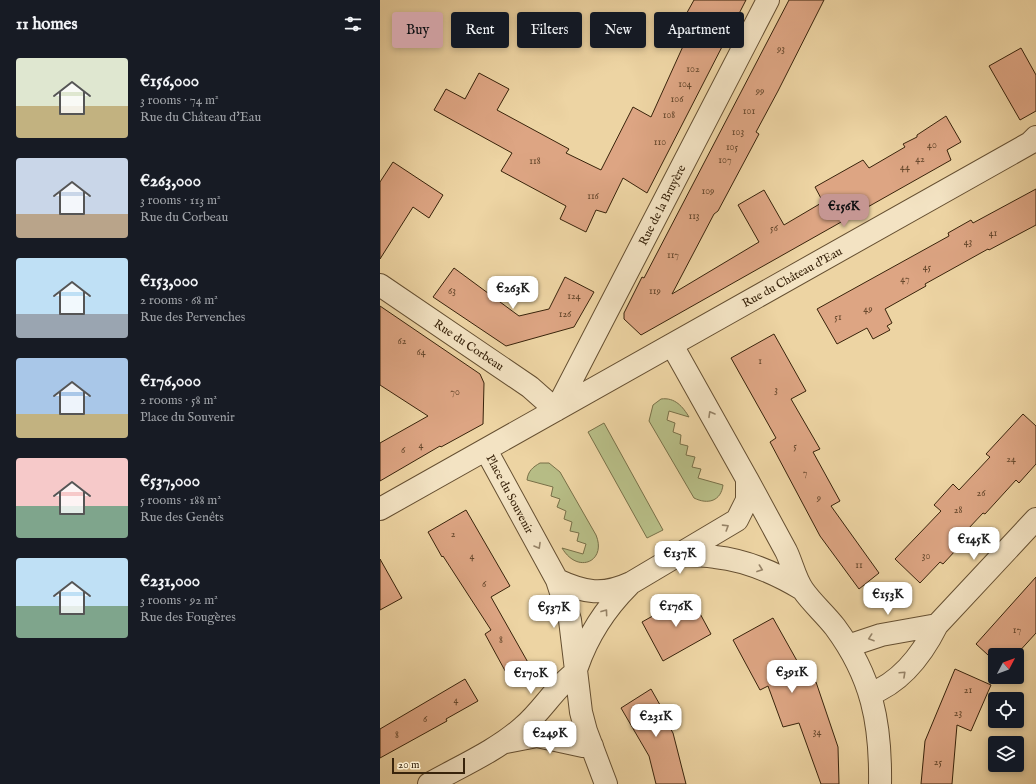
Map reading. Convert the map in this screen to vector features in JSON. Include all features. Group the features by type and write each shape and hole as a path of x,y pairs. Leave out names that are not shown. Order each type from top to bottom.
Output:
{"street":[{"name":"Rue de la Bruyère","path":"556,410 768,0"},
{"name":"Rue du Château d'Eau","path":"672,345 1030,143 1036,137"},
{"name":"Rue du Corbeau","path":"380,285 530,387 556,410"},
{"name":"Place du Souvenir","path":"606,784 581,712 570,620 557,580 486,450 672,345"},
{"path":"672,345 785,550 802,589 835,627 848,646 859,667 870,694 879,737 880,784"},
{"path":"380,510 486,450"},
{"path":"557,580 586,592 617,590 631,583 681,555 737,520 746,500 747,479"},
{"path":"870,694 882,690 894,682 909,668 928,644 937,625 1036,519"},
{"path":"681,555 717,557 743,563 786,580 802,589"},
{"path":"429,784 503,743 524,726 543,707 561,684 576,672 583,650 595,627 614,601 631,583"},
{"path":"848,646 881,635 937,625"},
{"path":"503,743 537,736 583,746 592,746"}],"green space":[{"path":"661,399 674,401 681,406 689,417 669,411 667,420 675,423 673,432 681,435 680,444 688,446 686,455 695,457 692,467 701,469 698,478 723,485 720,495 717,498 704,501 694,498 649,421 653,405"},
{"path":"604,423 663,530 647,538 588,432"},
{"path":"540,463 549,463 560,472 596,535 598,552 594,558 589,561 583,563 576,561 562,548 583,554 586,544 577,541 579,533 570,531 572,522 564,519 566,511 557,507 560,499 551,496 553,487 527,480 528,474 531,470"}],"building":[{"path":"694,0 746,0 740,12 687,12"},
{"path":"789,0 824,0 756,132 759,134 718,211 714,214 672,294 759,242 738,205 764,190 784,225 823,202 815,187 863,160 869,168 905,147 903,144 917,137 917,135 946,116 961,142 947,150 951,160 641,335 624,319 624,313 642,277 644,278"},
{"path":"682,48 721,48 647,193 623,178 606,213 596,210 586,232 560,219 566,206 501,171 512,153 434,110 446,89 465,99 479,73 509,89 497,110 569,149 566,153 601,170 633,107 651,117"},
{"path":"1021,48 1036,75 1036,111 1020,120 989,66"},
{"path":"393,162 443,195 429,218 413,207 380,259 380,182"},
{"path":"1036,189 1036,225 989,250 988,249 925,284 926,286 885,309 892,323 887,326 890,330 873,339 867,328 837,344 817,309 949,236 948,233 971,220 973,223"},
{"path":"454,268 519,316 549,309 565,277 594,292 574,327 506,346 433,297"},
{"path":"380,306 480,374 484,383 483,424 441,447 440,446 380,481 380,443 428,416 380,385"},
{"path":"774,334 806,391 791,399 820,449 813,452 840,501 831,506 879,573 859,589 820,536 770,442 776,438 731,358"},
{"path":"1023,414 1036,426 1036,464 1019,483 1016,480 985,514 983,513 952,546 956,550 943,564 940,562 920,583 895,559 941,511 934,505 953,484 959,490 990,457 986,454"},
{"path":"466,510 510,586 491,597 530,666 509,678 485,634 491,630 443,556 442,557 428,532"},
{"path":"380,559 402,598 380,610"},
{"path":"1036,577 1036,633 1022,648 988,648 988,655 976,644"},
{"path":"690,595 711,634 663,661 642,622"},
{"path":"773,618 810,684 816,682 838,747 839,784 821,784 799,723 783,727 768,686 760,690 733,640"},
{"path":"955,669 991,685 971,731 957,725 952,784 921,784 925,741"},
{"path":"465,679 478,701 446,719 447,721 380,758 380,729"},
{"path":"651,689 664,712 662,714 673,733 686,784 656,784 649,756 621,708"}]}
